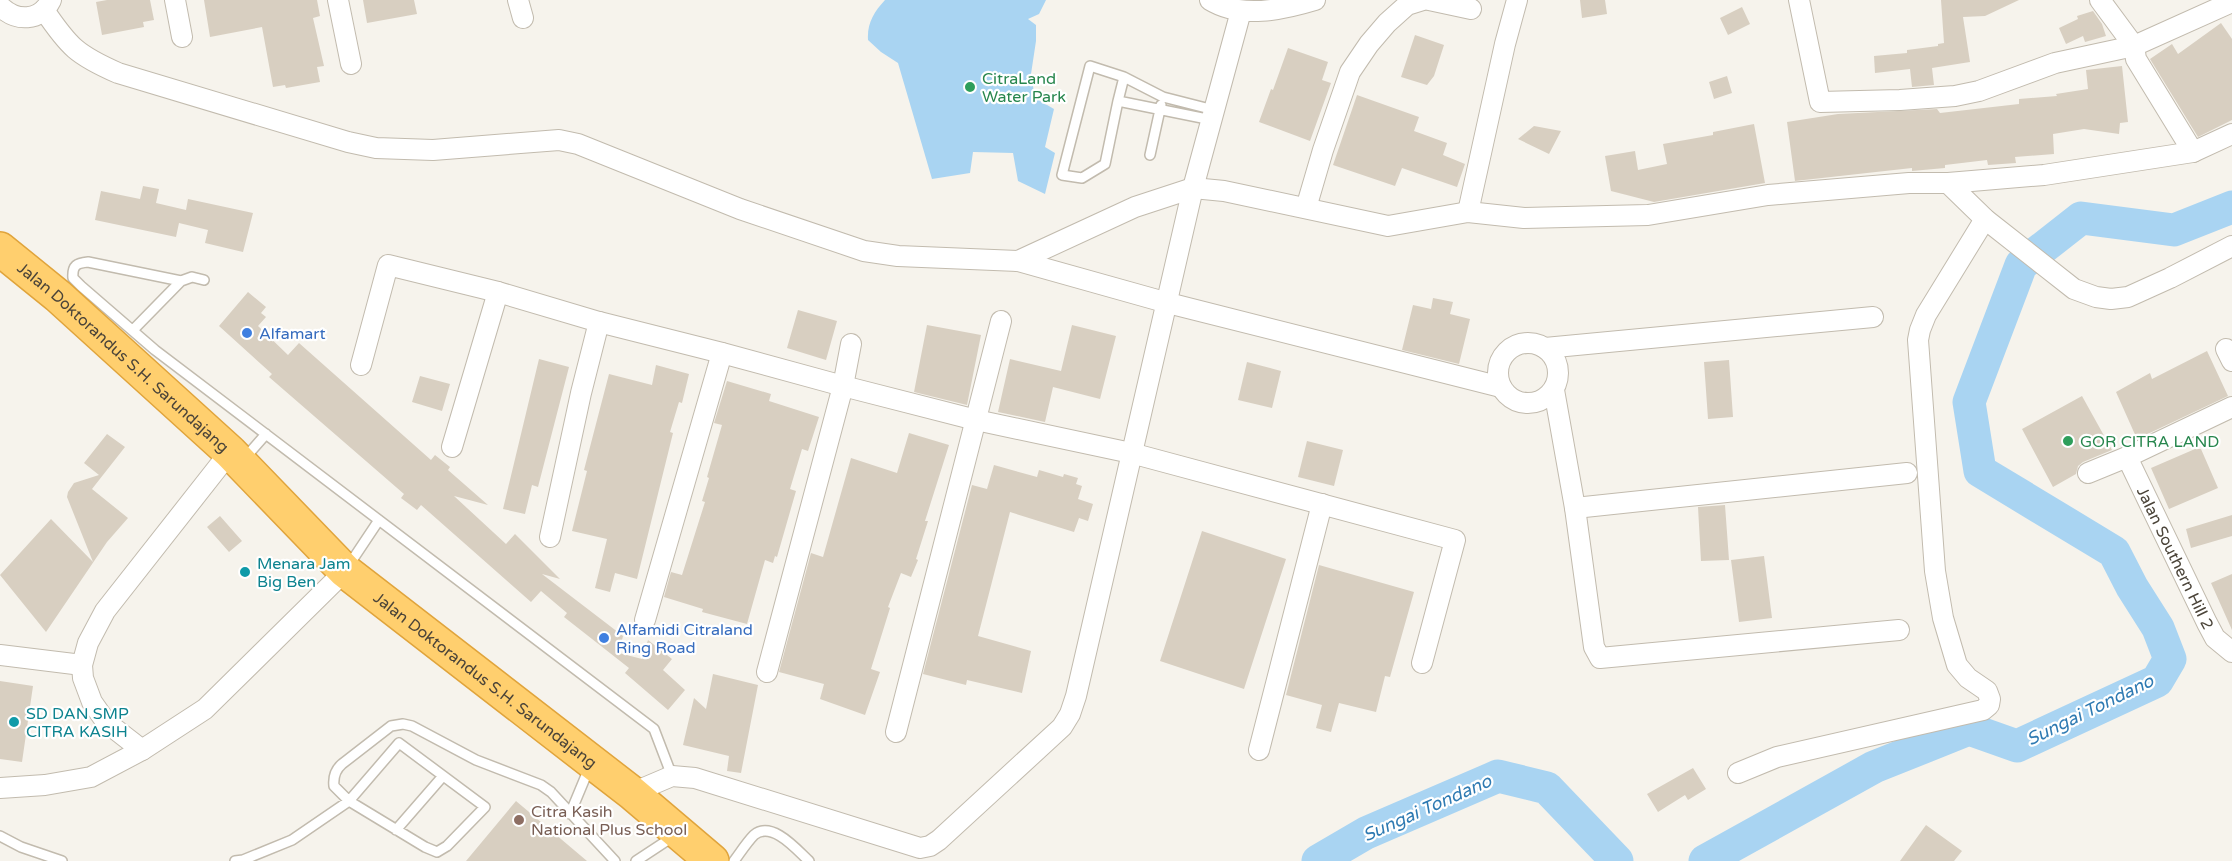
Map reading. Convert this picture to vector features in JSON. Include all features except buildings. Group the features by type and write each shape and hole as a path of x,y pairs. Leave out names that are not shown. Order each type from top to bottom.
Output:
{"highway":[{"name":"Jalan Doktorandus S.H. Sarundajang","path":"0,249 65,287 236,457 345,571 632,793 712,861"}],"street":[{"path":"175,0 182,37"},
{"path":"338,0 351,64"},
{"path":"1210,0 1218,5 1241,11 1264,11 1315,0"},
{"path":"1306,208 1350,72 1387,23 1407,5 1423,0"},
{"path":"1429,0 1471,9"},
{"path":"1468,212 1517,0"},
{"path":"1799,0 1820,102 1900,100 1955,96 1979,91 2055,63 2134,46 2232,2"},
{"path":"2100,0 2134,46 2136,59 2193,152"},
{"path":"2188,20 2195,0"},
{"path":"0,6 13,16 21,18 38,15 48,5 65,40 74,50 118,73 348,142 399,150 433,150 559,140 578,144 740,209 864,251 898,256 1018,261 1168,303 1501,387"},
{"path":"632,793 672,776 695,778 920,848 930,846 939,840 1062,727 1070,714 1076,696 1193,188 1241,11"},
{"path":"1018,261 1135,207 1193,188 1224,191 1388,226 1468,212 1524,218 1648,215 1768,195 2044,175 2193,152 2232,134"},
{"path":"1948,183 1985,219 2074,289 2096,297 2110,299 2128,297 2232,246"},
{"path":"1738,773 1777,757 1983,710 1989,705 1990,699 1987,691 1968,678 1957,665 1943,618 1935,571 1918,340 1926,315 1985,219"},
{"path":"361,365 388,265 498,292 599,322 843,386 976,420 1131,453 1455,540 1422,663"},
{"path":"452,447 498,292"},
{"path":"1545,348 1553,356 1558,367 1558,379 1554,390 1547,398 1537,403 1516,402 1501,387 1498,368 1508,350 1526,342 1545,348 1873,316"},
{"path":"896,732 1001,321"},
{"path":"550,537 599,322"},
{"path":"767,672 843,386 851,344"},
{"path":"645,620 722,353"},
{"path":"1554,390 1575,508 1594,647 1600,658 1899,630"},
{"path":"2088,473 2232,407"},
{"path":"142,750 106,722 92,702 83,678 82,665 88,644 105,611 236,457"},
{"name":"Jalan Southern Hill 2","path":"2127,457 2215,638 2232,652"},
{"path":"1575,508 1906,473"},
{"path":"1259,750 1322,504"},
{"path":"0,788 45,785 91,777 142,750 205,709 345,571"},
{"path":"0,655 82,665"}],"lane":[{"path":"1124,77 1105,164 1082,178 1062,175 1090,66 1124,77 1163,97 1213,115"},
{"path":"1150,155 1163,97"},
{"path":"1118,101 1160,110 1213,115"},
{"path":"204,280 192,278 181,281 88,262 74,266 65,287 133,330 155,350 654,729 672,776"},
{"path":"133,330 181,281"},
{"path":"236,457 266,434"},
{"path":"345,571 379,520"},
{"path":"235,861 243,860 292,840 350,801 399,743 485,807 447,846 437,852 350,801 334,786 333,779 336,770 387,728 403,724 412,726 491,767 542,785 615,861"},
{"path":"570,814 591,761"},
{"path":"396,830 443,776"},
{"path":"734,861 755,835 765,831 783,837 809,861"},
{"path":"636,861 679,833"},
{"path":"0,836 21,847 62,861"}],"water":[{"name":"CitraLand Water Park","path":"885,0 1046,0 1039,14 1028,19 1036,25 1031,74 1035,98 1054,109 1045,147 1055,153 1045,194 1018,181 1013,153 973,152 970,173 932,179 898,63 868,40 872,18"}],"waterway":[{"name":"Sungai Tondano","path":"1705,861 1874,767 1969,729 2017,746 2157,681 2170,659 2158,628 2132,587 2114,552 1980,471 1969,402 2021,265 2081,218 2174,230 2232,207"},
{"name":"Sungai Tondano","path":"1318,861 1366,833 1498,776 1547,788 1617,861"}],"place":[{"name":"CitraLand Water Park","path":"970,87"},
{"name":"Alfamart","path":"247,333"},
{"name":"GOR CITRA LAND","path":"2068,441"},
{"name":"Menara Jam Big Ben","path":"245,572"},
{"name":"Alfamidi Citraland Ring Road","path":"604,638"},
{"name":"SD DAN SMP CITRA KASIH","path":"14,722"},
{"name":"Citra Kasih National Plus School","path":"519,820"}]}
